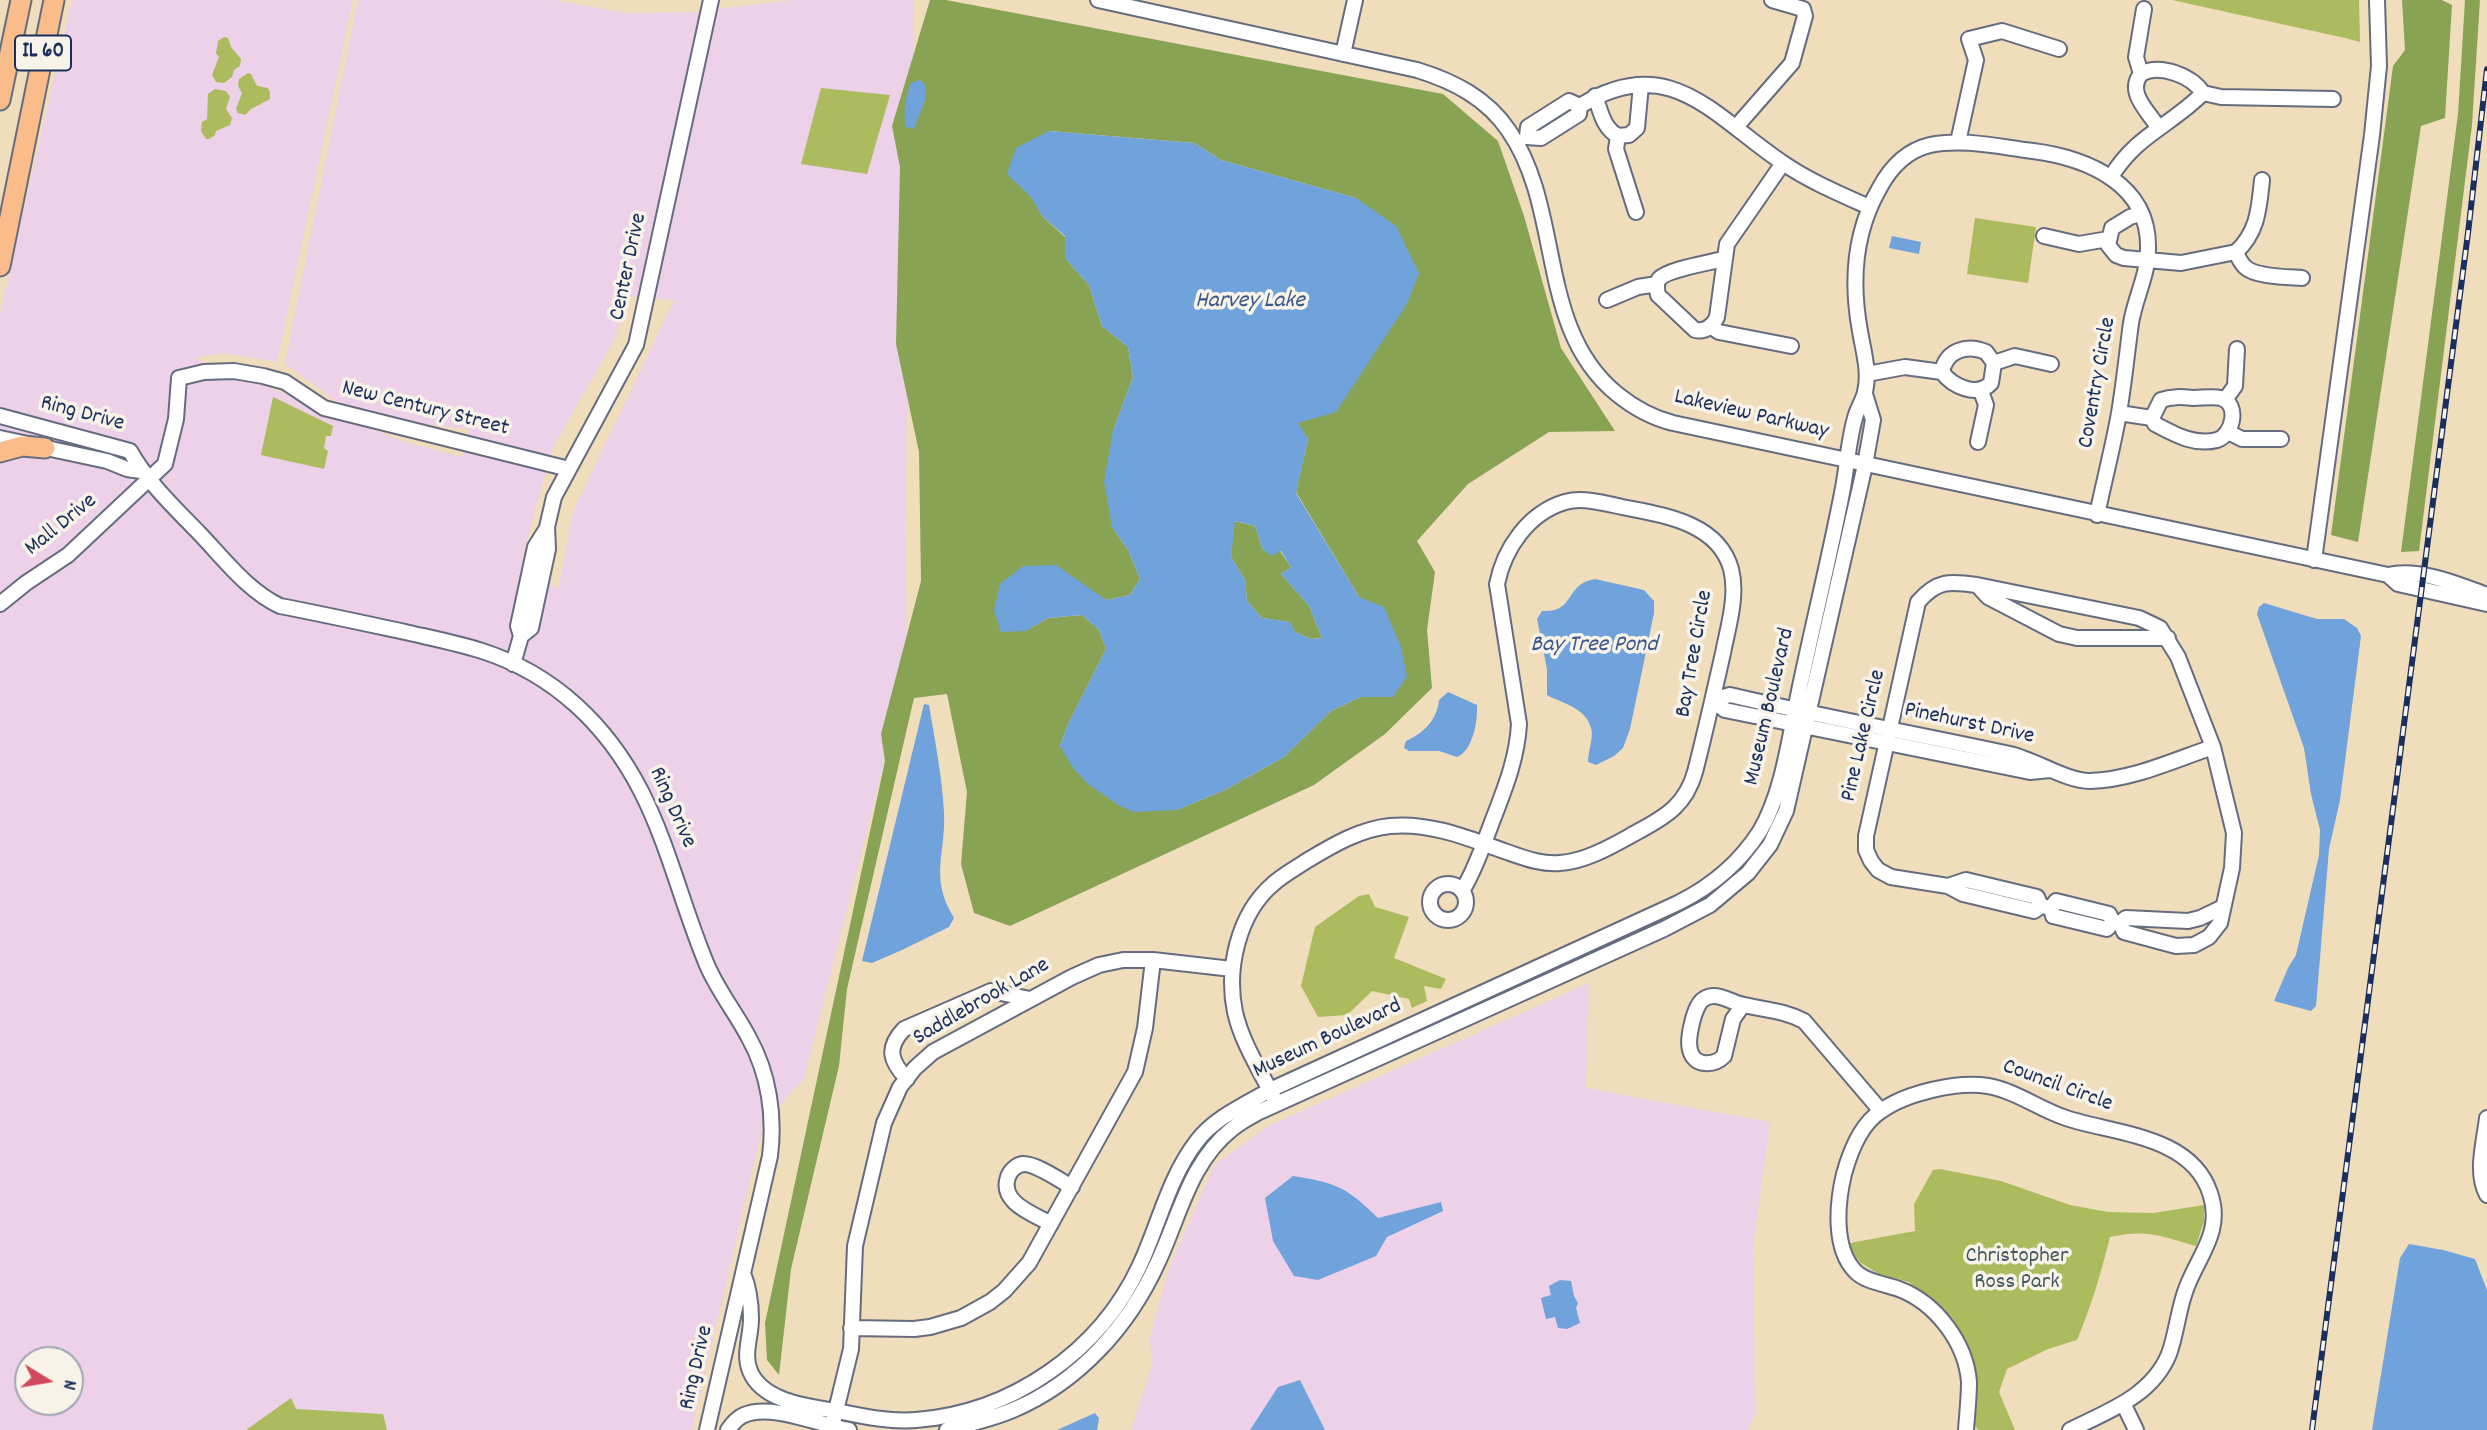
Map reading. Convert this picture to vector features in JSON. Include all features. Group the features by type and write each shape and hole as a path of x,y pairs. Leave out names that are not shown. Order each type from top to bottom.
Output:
{"main road":[{"name":"IL 60","path":"0,100 21,0"},
{"name":"IL 60","path":"0,266 54,0"},
{"path":"0,452 22,446 45,448"}],"street":[{"name":"Center Drive","path":"513,664 521,636 518,626 535,547 547,527 554,497 636,345 711,0"},
{"name":"Lakeview Parkway","path":"1098,0 1145,5 1417,70 1444,78 1467,91 1522,140 1569,327 1577,347 1607,386 1647,414 1667,421 2097,515 2388,575 2401,572 2423,576 2487,595"},
{"path":"1343,54 1355,0"},
{"path":"1736,127 1792,63 1805,16 1803,9 1772,0"},
{"path":"2314,560 2372,135 2379,66 2377,0"},
{"path":"2141,74 2136,57 2144,9"},
{"path":"1958,142 1976,60 1969,39 2001,31 2059,49"},
{"path":"2158,127 2135,92 2135,84 2141,74 2150,70 2188,77 2203,93 2221,97 2333,99"},
{"path":"1595,96 1605,125 1611,132 1618,136 1629,135 1637,128 1641,85"},
{"path":"1522,140 1528,127 1569,101 1580,106 1609,90 1641,85 1670,89 1698,99 1783,163 1869,207"},
{"path":"2111,177 2131,149 2193,104 2203,93"},
{"path":"1618,136 1616,149 1636,212"},
{"name":"Coventry Circle","path":"1847,460 1855,416 1865,394 1867,374 1854,285 1857,251 1869,207 1886,177 1909,153 1941,143 1958,142 2056,155 2078,161 2111,177 2123,187 2140,214 2148,237 2147,260 2132,317 2119,413 2097,515"},
{"path":"1657,284 1658,296 1690,326 1700,331 1710,326 1717,317 1727,244 1783,163"},
{"path":"2140,214 2112,228 2108,245 2116,255 2181,263 2236,252 2246,243 2255,228 2262,180"},
{"path":"2044,236 2079,244 2108,239"},
{"path":"2236,252 2249,270 2302,278"},
{"path":"1607,300 1638,287 1657,284 1668,273 1724,259"},
{"path":"1710,326 1719,332 1791,346"},
{"path":"1867,374 1905,367 1942,372 1946,378 1957,384 1973,391 1981,391 1991,383 1994,363 1986,352 1966,348 1947,359 1942,372"},
{"path":"2225,400 2235,386 2237,349"},
{"path":"1994,363 2015,356 2051,364"},
{"name":"New Century Street","path":"145,476 165,464 176,419 179,378 204,372 234,371 285,382 324,408 351,416 436,434 569,469"},
{"path":"1978,442 1986,405 1981,391"},
{"name":"Coventry Circle","path":"1865,394 1873,420 1866,465"},
{"path":"2170,397 2220,398 2225,400 2232,411 2232,424 2228,432 2215,441 2190,440 2155,424 2152,418 2161,400 2170,397"},
{"path":"2119,413 2152,418"},
{"name":"Ring Drive","path":"0,416 130,452 145,476 241,577 271,602 437,639 513,664 563,693 588,715 624,760 654,820 692,929 713,979 750,1039 769,1091 772,1143 707,1430"},
{"path":"2228,432 2242,439 2281,439"},
{"name":"Ring Drive","path":"0,438 107,461 145,476"},
{"name":"Museum Boulevard","path":"743,1273 750,1292 751,1321 746,1356 749,1370 757,1385 782,1398 878,1419 914,1420 965,1412 995,1402 1059,1366 1103,1324 1121,1300 1140,1266 1180,1165 1199,1138 1226,1116 1664,929 1710,905 1748,873 1770,845 1786,811 1847,460"},
{"name":"Museum Boulevard","path":"1802,710 1866,465"},
{"name":"Mall Drive","path":"0,604 23,584 68,555 145,476"},
{"name":"Bay Tree Circle","path":"1274,1097 1241,1031 1235,1012 1231,969 1240,937 1253,909 1271,886 1342,839 1389,826 1419,826 1540,863 1562,863 1592,854 1654,823 1679,804 1690,790 1733,604 1731,570 1720,547 1701,531 1676,518 1592,500 1565,502 1541,514 1512,544 1501,563 1497,584 1519,724 1511,771 1483,844"},
{"name":"Lakeview Parkway","path":"2388,575 2398,584 2487,604"},
{"name":"Pine Lake Circle","path":"1955,582 1977,585 2139,618 2160,628 2168,638 2213,747 2234,833 2232,867 2220,923 2209,937 2194,945 2176,946 2124,932 2109,914 2056,901 2046,907 2037,897 1966,880 1948,886 1891,877 1878,870 1871,861 1866,850 1866,836 1918,603 1936,585 1955,582"},
{"path":"1977,585 1988,597 2059,634 2077,638 2168,638"},
{"name":"Pinehurst Drive","path":"1713,699 1730,695 1802,710 1888,737 2030,772 2050,770 2086,781 2127,775 2213,747"},
{"name":"Pinehurst Drive","path":"1713,699 1725,710 1799,726 1888,737"},
{"path":"1462,891 1483,844"},
{"path":"2117,922 2126,918 2188,921 2223,907"},
{"name":"Saddlebrook Lane","path":"832,1427 851,1349 855,1246 884,1123 900,1087 915,1068 933,1052 1099,965 1123,960 1153,960 1231,969"},
{"path":"851,1328 914,1329 961,1318 990,1302 1017,1278 1029,1263 1137,1066 1153,960"},
{"path":"907,1079 896,1068 891,1049 904,1030 990,991 1030,999"},
{"path":"1743,1005 1736,1011 1733,1019 1724,1056 1708,1064 1696,1060 1689,1049 1689,1042 1695,1011 1700,1001 1718,996 1743,1005 1787,1012 1804,1021 1881,1111"},
{"name":"Council Circle","path":"1966,1430 1969,1382 1964,1356 1944,1322 1916,1298 1856,1272 1844,1252 1839,1229 1839,1202 1844,1175 1860,1136 1881,1111 1918,1094 1952,1085 1986,1086 2012,1092 2063,1117 2168,1146 2194,1166 2207,1186 2213,1203 2214,1222 2207,1248 2186,1289 2169,1354 2157,1375 2143,1391 2123,1404 2070,1430"},
{"name":"Museum Boulevard","path":"947,1430 1013,1410 1046,1393 1077,1372 1102,1348 1144,1292 1191,1179 1207,1154 1232,1129 1274,1097"},
{"path":"2487,1118 2481,1165 2482,1186 2487,1195"},
{"path":"1051,1224 1010,1199 1006,1191 1007,1179 1012,1169 1022,1164 1033,1166 1072,1187"},
{"path":"2123,1404 2136,1430"},
{"path":"728,1430 743,1415 757,1412 784,1414 849,1430"}],"shaded area":[{"path":"72,0 353,0 277,362 223,353 195,358 402,441 462,457 475,401 467,429 400,421 342,405 285,364 358,0 554,0 625,13 693,12 792,0 914,0 905,526 907,650 883,767 804,1079 763,1124 692,1430 0,1430 0,314","holes":["626,296 674,300 573,512 558,590 522,558 552,449 616,337"]},
{"path":"1589,983 1586,1088 1770,1122 1753,1246 1755,1414 1748,1430 1131,1430 1152,1366 1150,1337 1168,1271 1214,1165 1268,1126"}],"green space":[{"path":"930,0 946,0 1443,94 1498,141 1524,216 1561,348 1615,431 1549,432 1468,484 1417,541 1435,572 1427,630 1432,688 1385,734 1314,785 1010,926 974,913 961,864 967,792 947,694 914,698 847,989 839,1066 791,1269 779,1375 767,1360 765,1323 885,761 881,734 921,581 919,452 896,344 900,167 892,126","holes":["1049,131 1194,143 1221,160 1356,198 1297,423 1308,439 1296,492 1359,597 1393,697 1361,697 1331,711 1284,757 1225,790 1177,810 1060,746 1068,724 1106,649 1099,630 1082,615 1048,618 1026,631 1087,589 1106,600 1130,595 1140,579 1128,550 1112,527 1113,431 1133,377 1128,347 1102,326 1089,285 1065,258 1065,237 1042,216 1032,197"]},
{"path":"2172,0 2359,0 2360,42 2345,38"},
{"path":"2402,0 2442,0 2452,5 2445,118 2421,126 2358,542 2331,535 2393,66 2405,50"},
{"path":"2465,0 2480,0 2472,125 2419,551 2401,552 2458,114"},
{"path":"224,37 228,38 231,47 241,59 240,66 224,83 216,82 212,75 219,57 216,53 218,41"},
{"path":"248,73 257,86 268,88 270,99 245,115 238,113 236,109 242,93 238,86 239,79"},
{"path":"821,88 890,95 867,174 801,164"},
{"path":"215,89 226,91 230,97 226,109 232,118 230,125 206,139 201,131 202,122 207,119 208,94"},
{"path":"1975,218 2036,227 2028,283 1967,274"},
{"path":"273,397 333,426 331,436 326,436 324,448 328,451 324,469 261,455"},
{"path":"1234,521 1255,526 1263,550 1280,551 1291,567 1281,574 1309,606 1322,638 1311,639 1295,632 1289,622 1262,618 1247,601 1245,580 1231,557"},
{"path":"1369,894 1375,907 1409,917 1394,958 1446,979 1441,989 1424,986 1427,1001 1412,1008 1409,999 1372,991 1347,1015 1318,1017 1301,986 1315,927 1359,896"},
{"name":"Christopher Ross Park","path":"1940,1169 2001,1181 2070,1205 2108,1212 2153,1213 2204,1205 2204,1221 2196,1246 2144,1234 2110,1237 2077,1340 2048,1349 2007,1369 1999,1392 2015,1430 1978,1430 1974,1424 1975,1376 1970,1351 1952,1318 1909,1282 1879,1274 1861,1263 1851,1251 1850,1243 1915,1231 1914,1204 1933,1170"},
{"path":"291,1398 296,1409 383,1414 387,1430 246,1430"}],"water":[{"path":"920,80 926,86 925,100 914,129 906,127 905,105 911,83"},
{"name":"Harvey Lake","path":"1049,131 1194,143 1221,160 1356,198 1396,226 1419,273 1407,304 1336,412 1298,423 1308,439 1296,493 1359,597 1384,607 1401,647 1407,676 1393,697 1361,697 1331,711 1284,757 1225,790 1177,810 1134,812 1120,806 1088,784 1073,768 1060,746 1068,724 1106,649 1099,630 1082,615 1048,618 1026,631 1001,632 994,610 1000,584 1023,566 1056,565 1106,600 1130,595 1140,579 1128,550 1112,527 1104,481 1113,431 1133,377 1128,347 1102,326 1089,285 1065,258 1065,236 1042,216 1031,197 1007,174 1016,148","holes":["1235,521 1255,526 1263,550 1272,556 1281,551 1291,567 1281,574 1309,606 1322,638 1311,639 1295,632 1290,622 1262,618 1247,601 1245,580 1231,557"]},
{"path":"1892,236 1921,242 1919,254 1889,248"},
{"name":"Bay Tree Pond","path":"1595,579 1644,590 1654,601 1654,613 1630,729 1623,748 1596,765 1588,762 1592,735 1588,721 1573,707 1547,695 1547,669 1537,619 1542,611 1560,608 1578,586"},
{"path":"2264,603 2317,619 2344,619 2357,628 2361,636 2340,800 2329,849 2316,1006 2311,1011 2274,1001 2296,955 2319,855 2320,830 2304,748 2257,614"},
{"path":"1448,692 1477,705 1477,719 1467,748 1457,757 1439,751 1409,751 1404,748 1406,741 1428,725 1436,714 1439,700"},
{"path":"924,704 929,705 943,799 940,878 946,903 954,918 949,927 902,950 872,963 862,961"},
{"path":"1293,1176 1340,1188 1378,1218 1441,1202 1443,1211 1387,1237 1376,1256 1318,1280 1294,1276 1273,1241 1265,1198"},
{"path":"2409,1244 2475,1259 2487,1290 2487,1430 2372,1430 2400,1258"},
{"path":"1560,1280 1571,1281 1578,1303 1576,1308 1580,1323 1567,1329 1558,1328 1555,1317 1546,1319 1541,1298 1551,1295 1549,1286"},
{"path":"1300,1380 1325,1430 1250,1430 1278,1387"},
{"path":"1095,1413 1099,1418 1097,1430 1057,1430"}],"railway":[{"path":"2312,1430 2487,69"}]}
